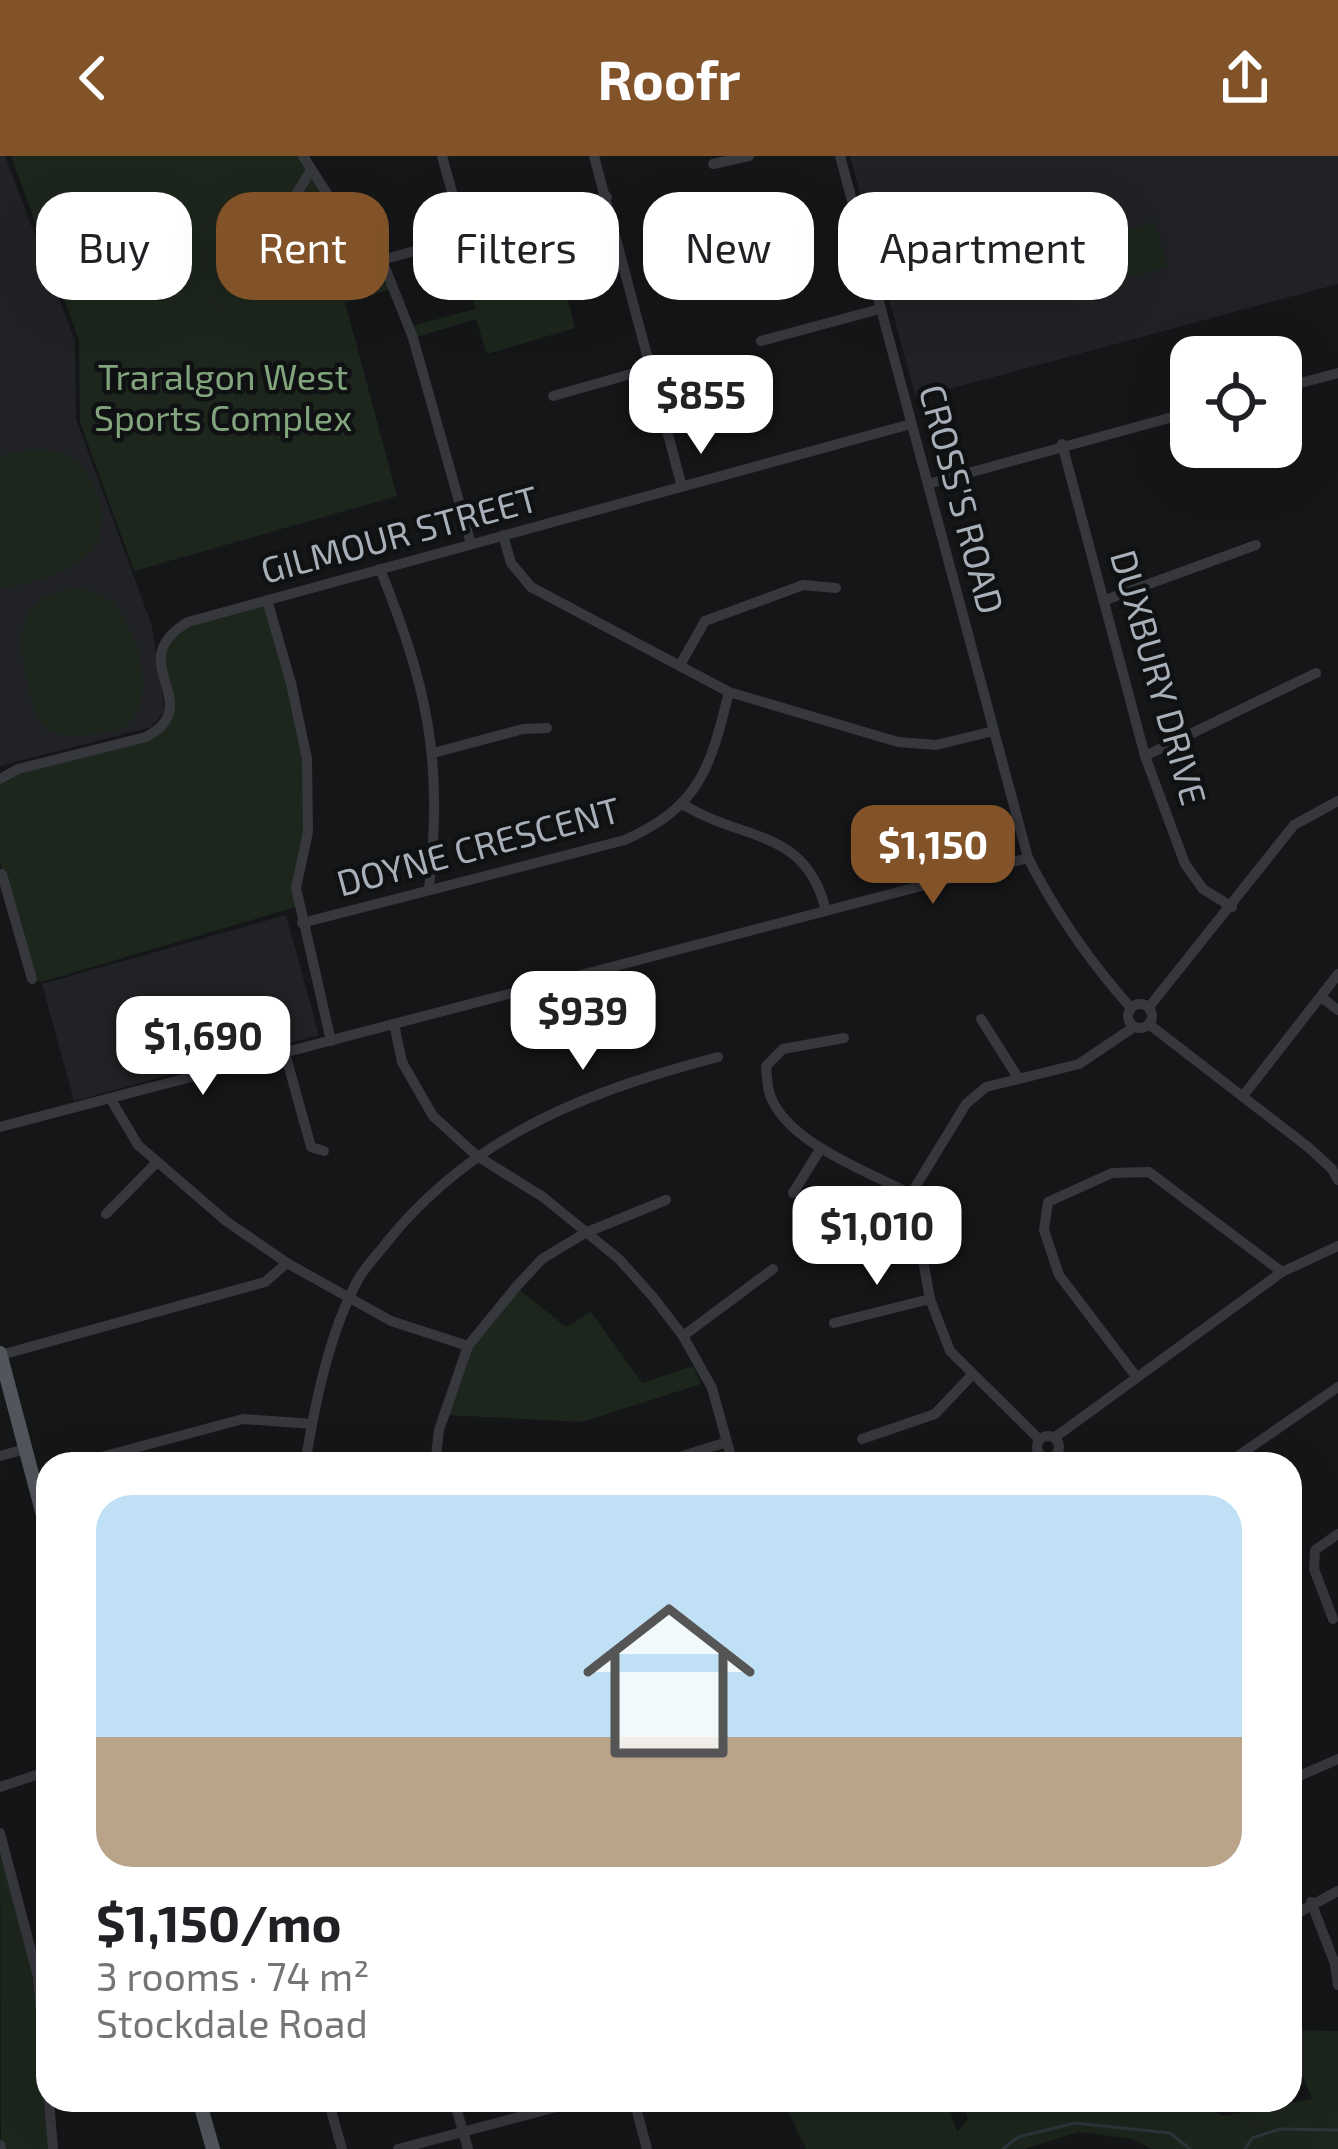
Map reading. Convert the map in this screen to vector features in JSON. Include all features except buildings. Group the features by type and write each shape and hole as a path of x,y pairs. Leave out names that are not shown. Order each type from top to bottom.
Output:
{"main road":[{"path":"0,1354 26,1450 36,1467"},
{"path":"202,2112 211,2146"}],"street":[{"path":"303,156 324,192"},
{"path":"442,156 452,192"},
{"path":"594,156 605,192"},
{"path":"713,164 749,156"},
{"name":"CROSS'S ROAD","path":"840,156 1028,858 1075,938 1131,1008"},
{"path":"297,192 310,172"},
{"path":"619,243 682,487"},
{"path":"389,278 413,338 471,544"},
{"path":"761,341 880,309"},
{"path":"554,396 652,368"},
{"path":"1302,382 1334,374 1338,389"},
{"path":"928,484 1170,417"},
{"name":"GILMOUR STREET","path":"0,779 163,728 171,712 159,651 168,634 188,622 911,424"},
{"name":"DUXBURY DRIVE","path":"1062,444 1145,756 1185,864 1203,889 1232,907"},
{"path":"503,536 512,563 531,586 729,692 898,742 936,745 994,731"},
{"path":"1105,600 1256,545"},
{"path":"380,569 412,648 433,753 434,845 429,888"},
{"path":"680,665 705,621 803,585 836,588"},
{"path":"267,600 307,760 308,832 296,888 331,1041"},
{"path":"1145,756 1316,674"},
{"path":"729,692 707,767 684,805 792,852 805,862 820,886 826,911"},
{"path":"433,753 523,729 547,728"},
{"path":"1149,1007 1294,825 1338,801"},
{"name":"DOYNE CRESCENT","path":"302,923 625,840 662,823 684,805"},
{"path":"0,1127 1028,858"},
{"path":"1,869 32,979"},
{"path":"1244,1096 1338,974"},
{"path":"1321,997 1338,1010"},
{"path":"1134,1027 1128,1019 1131,1008 1140,1004 1149,1007 1150,1025"},
{"path":"981,1019 1017,1076"},
{"path":"394,1024 402,1062 433,1116 476,1156 543,1197 619,1259 682,1336 712,1388 731,1452"},
{"path":"1039,1439 950,1351 930,1299 911,1194 966,1104 986,1087 1017,1076 1079,1064 1134,1027 1150,1025 1308,1147 1338,1180"},
{"path":"844,1038 783,1049 766,1066 769,1094 783,1120 821,1148 911,1194"},
{"path":"285,1053 311,1147 324,1151"},
{"path":"307,1452 331,1346 358,1279 410,1214 476,1156 552,1111 625,1082 718,1057"},
{"path":"110,1098 138,1145 226,1221 287,1263 391,1321 468,1346"},
{"path":"793,1192 821,1148"},
{"path":"106,1214 157,1162"},
{"path":"1135,1375 1058,1275 1043,1230 1048,1202 1112,1173 1149,1172 1282,1272"},
{"path":"436,1452 439,1430 468,1346 542,1259 585,1233 667,1199"},
{"path":"1054,1438 1282,1272 1338,1246"},
{"path":"0,1354 266,1282 287,1263"},
{"path":"682,1336 772,1269"},
{"path":"834,1323 930,1299"},
{"path":"862,1439 935,1414 971,1376"},
{"path":"1244,1452 1338,1388"},
{"path":"120,1452 243,1419 312,1424"},
{"path":"1036,1452 1039,1439 1046,1435 1059,1444 1060,1452"},
{"path":"696,1452 728,1442"},
{"path":"0,1456 26,1450"},
{"path":"1333,1619 1314,1570 1316,1550 1338,1534"},
{"path":"1302,1775 1338,1759"},
{"path":"0,1787 36,1775"},
{"path":"0,1833 36,1969"},
{"path":"1302,1908 1338,1891"},
{"path":"1311,1902 1335,1964 1338,1985"},
{"path":"49,2112 53,2149"},
{"path":"331,2112 342,2149"},
{"path":"457,2112 468,2149"},
{"path":"398,2149 538,2112"},
{"path":"637,2112 647,2149"}],"shaded area":[{"path":"0,156 5,156 36,238 36,300 59,300 75,341 76,419 152,626 165,711 151,727 0,766"},
{"path":"850,156 1338,156 1338,284 916,398 889,300 1128,300 1128,192 860,192"},
{"path":"286,915 319,1035 74,1101 42,984"}],"green space":[{"name":"Traralgon West Sports Complex","path":"11,156 303,156 326,192 216,192 216,300 353,300 345,302 397,496 134,571 80,422 79,340 64,300 192,300 192,192 36,192 36,224"},
{"path":"1154,221 1168,267 1128,278 1128,230"},
{"path":"473,300 568,300 575,328 487,354 476,319 413,338 415,325 475,309"},
{"path":"30,449 59,452 81,467 97,492 100,535 86,556 64,570 0,588 0,456"},
{"path":"78,588 105,597 121,613 136,644 142,695 138,710 123,728 67,736 45,727 34,709 23,632 32,608 43,599"},
{"path":"267,600 307,759 299,906 41,982 32,979 0,861 0,779 146,737 171,712 159,651 168,634"},
{"path":"516,1287 566,1327 591,1312 642,1383 693,1366 701,1384 582,1422 444,1415 468,1346"},
{"path":"0,1833 36,1969 36,2112 51,2112 54,2149 1,2149"},
{"path":"1302,2030 1338,2031 1338,2149 1152,2149 1133,2139 1079,2132 1024,2149 806,2149 788,2112 951,2112 957,2132 968,2118 965,2112 1214,2112 1224,2116 1302,2112 1302,2101 1312,2099 1302,2074"}],"waterway":[{"path":"1003,2149 1018,2137 1075,2123 1170,2133 1190,2149"},
{"path":"1245,2149 1252,2138 1280,2129 1338,2130"}]}
